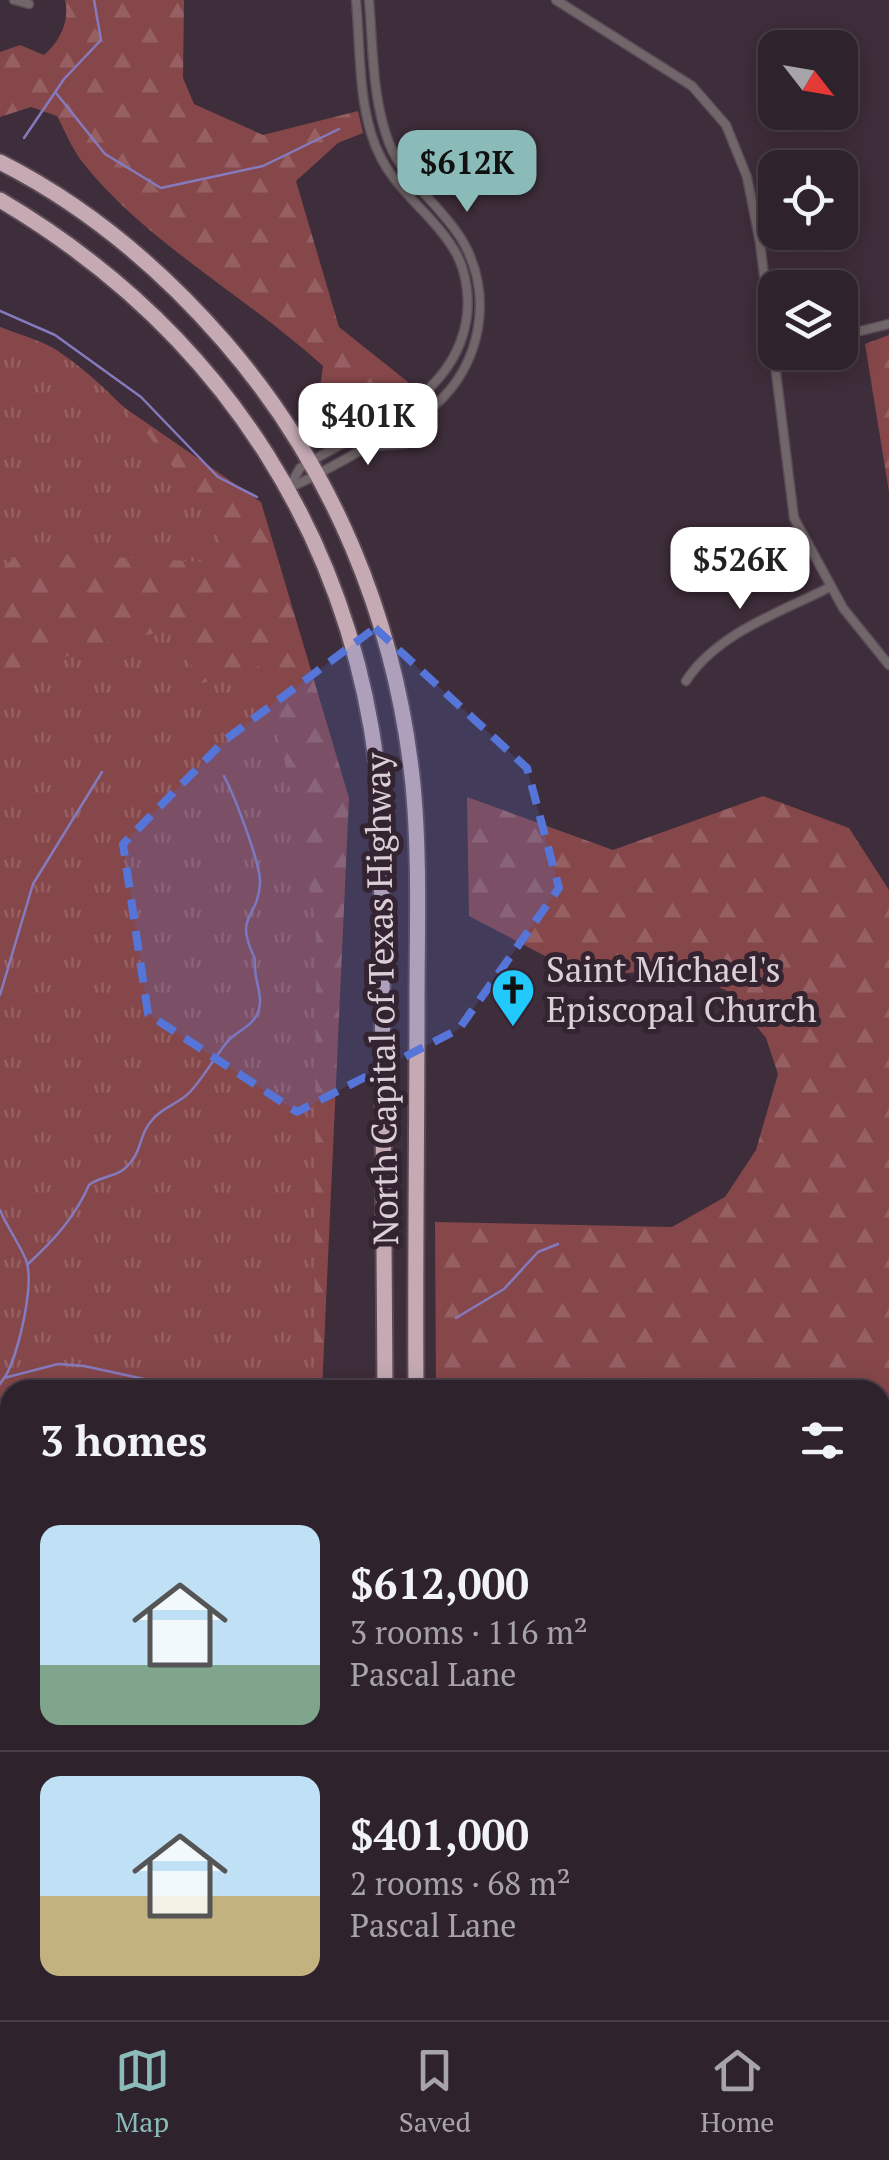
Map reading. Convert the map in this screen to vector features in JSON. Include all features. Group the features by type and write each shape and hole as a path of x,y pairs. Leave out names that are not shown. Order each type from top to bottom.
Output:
{"highway":[{"name":"North Capital of Texas Highway","path":"0,162 87,215 172,286 241,361 279,411 314,468 350,541 377,609 408,742 414,802 416,1380"},
{"name":"North Capital of Texas Highway","path":"0,200 106,272 152,313 218,384 254,432 288,488 322,558 358,660 374,742 383,859 385,1380"},
{"path":"383,1208 417,1208"}],"street":[{"path":"14,0 29,4"},
{"path":"288,488 427,393 457,353 467,317 465,273 456,255 382,159 373,138 366,112 356,0"},
{"path":"288,488 297,470 314,468 364,448 436,405 458,378 473,348 481,312 473,264 462,240 390,146 379,103 369,0"},
{"path":"556,0 692,86 726,124 747,177 763,270"},
{"path":"423,211 434,204"},
{"path":"466,289 479,288"},
{"path":"858,332 889,324"},
{"path":"776,370 794,518 851,620 889,665"},
{"path":"427,393 436,405"},
{"path":"364,448 411,442 417,434 405,407"},
{"path":"686,680 719,646 830,587"}],"highlighted area":[{"path":"375,628 527,768 559,888 459,1029 297,1112 148,1014 123,844 225,740"}],"green space":[{"path":"65,0 184,0 183,78 194,104 263,135 358,111 363,133 338,143 296,181 339,327 413,386 371,411 361,406 344,415 319,395 323,366 137,219 83,163 57,116 31,107 0,117 0,52 20,45 44,55 62,30"},
{"path":"0,327 56,350 125,408 261,502 349,798 322,1380 0,1380"},
{"path":"0,327 58,351 129,413 169,461 221,539 206,562 20,552 0,571"},
{"path":"889,335 889,492 865,344"},
{"path":"178,629 199,684 266,664 316,925 314,1380 116,1380 59,1370 26,1380 0,1380 0,712 55,662 91,645"},
{"path":"763,796 849,828 889,890 889,1380 436,1380 435,1222 672,1227 725,1197 756,1150 778,1074 766,1038 729,992 680,968 585,977 469,916 467,797 613,850"}],"waterway":[{"path":"24,138 64,79 101,40 94,0"},
{"path":"56,93 105,154 161,188 263,166 339,129"},
{"path":"0,311 55,335 141,397 218,477 257,497"},
{"path":"0,995 33,884 102,772"},
{"path":"28,1264 63,1228 89,1185 130,1164 153,1119 190,1092 227,1042 256,1017 260,998 246,925 258,895 259,874 224,776"},
{"path":"0,1210 28,1271 24,1320 5,1377"},
{"path":"456,1318 504,1289 538,1252 558,1244"},
{"path":"3,1380 58,1364 149,1380"}],"place":[{"name":"Saint Michael's Episcopal Church","path":"513,1028"}]}
